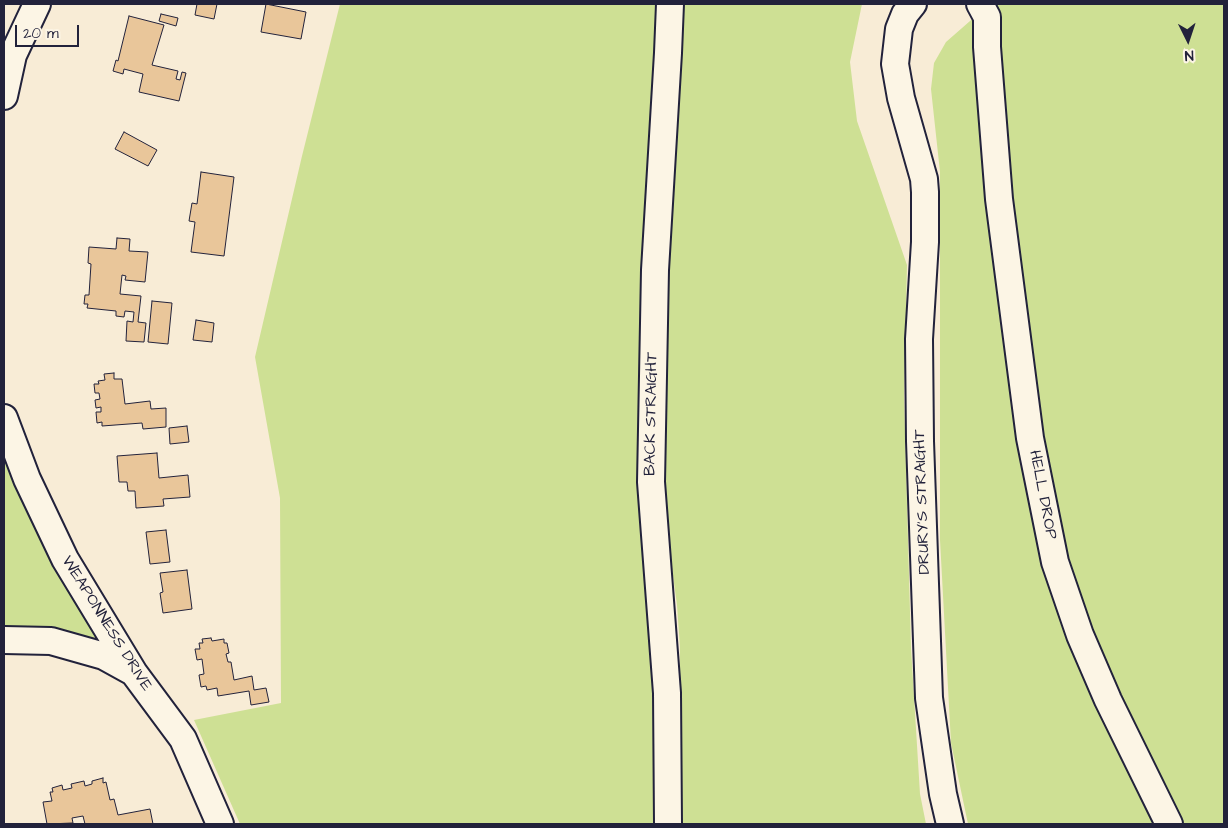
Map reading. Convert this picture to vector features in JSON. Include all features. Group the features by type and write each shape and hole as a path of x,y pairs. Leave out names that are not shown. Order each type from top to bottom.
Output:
{"street":[{"path":"4,96 12,55 37,4"},
{"name":"BACK STRAIGHT","path":"668,824 667,693 651,482 655,270 670,4"},
{"name":"DRURY'S STRAIGHT","path":"914,4 905,14 899,28 895,64 901,98 924,179 925,242 919,339 920,441 929,698 943,794 950,824"},
{"name":"HELL DROP","path":"980,4 986,17 999,199 1030,438 1055,562 1080,635 1108,700 1169,824"},
{"name":"WEAPONNESS DRIVE","path":"4,418 27,478 65,559 134,672 183,739 220,824"},
{"path":"4,640 51,641 104,656 134,672"}],"green space":[{"path":"340,4 660,4 660,824 240,824 194,720 281,703 280,498 255,357"},
{"path":"680,4 862,4 850,62 857,121 907,265 904,396 911,648 920,794 926,824 678,824 680,647 677,605 668,539 665,474 665,343"},
{"path":"986,4 1224,4 1224,824 968,824 951,743 940,540 940,172 931,89 934,63 946,42 978,14"},
{"path":"4,461 7,461 99,637 98,643 4,634"}],"building":[{"path":"197,4 217,4 214,19 195,15"},
{"path":"266,4 306,12 301,39 261,32"},
{"path":"161,14 178,18 176,26 159,21"},
{"path":"129,16 164,25 152,65 178,71 176,79 180,80 182,72 186,73 179,101 139,92 143,74 124,69 123,74 113,71 116,60 118,61"},
{"path":"124,132 157,150 148,166 115,149"},
{"path":"201,172 234,177 224,256 191,252 195,222 189,221 192,203 197,204"},
{"path":"117,238 130,239 129,251 148,252 145,282 125,280 126,276 122,275 120,294 141,296 138,322 146,323 144,342 126,341 127,321 133,322 134,312 125,311 124,317 116,316 116,311 87,308 88,304 84,304 85,295 89,295 91,264 88,263 89,247 116,249"},
{"path":"152,301 172,303 168,344 148,342"},
{"path":"196,320 214,323 212,342 193,340"},
{"path":"114,373 114,379 122,379 125,404 150,401 151,409 166,408 166,427 143,429 142,423 102,426 102,422 97,423 96,412 101,412 101,407 96,408 95,400 100,399 99,393 95,393 94,384 99,384 98,381 105,380 104,374"},
{"path":"187,426 189,442 170,444 169,428"},
{"path":"157,453 159,478 188,475 190,497 163,499 164,506 136,508 135,491 128,491 127,482 119,482 117,456"},
{"path":"166,530 170,562 150,564 146,532"},
{"path":"187,570 192,609 163,613 160,593 163,592 160,573"},
{"path":"211,638 212,641 224,639 224,643 227,643 229,653 226,654 228,662 231,662 234,680 252,676 254,690 266,688 269,702 251,705 249,691 218,696 217,688 207,690 206,686 201,687 199,675 204,674 202,659 197,660 195,649 200,649 199,643 203,643 202,639"},
{"path":"103,778 103,783 106,782 110,800 114,799 118,815 150,809 153,824 85,824 83,816 72,818 73,823 47,824 43,802 52,801 50,792 53,792 52,788 62,785 63,790 72,788 71,784 84,781 85,786 92,784 92,781"}]}
